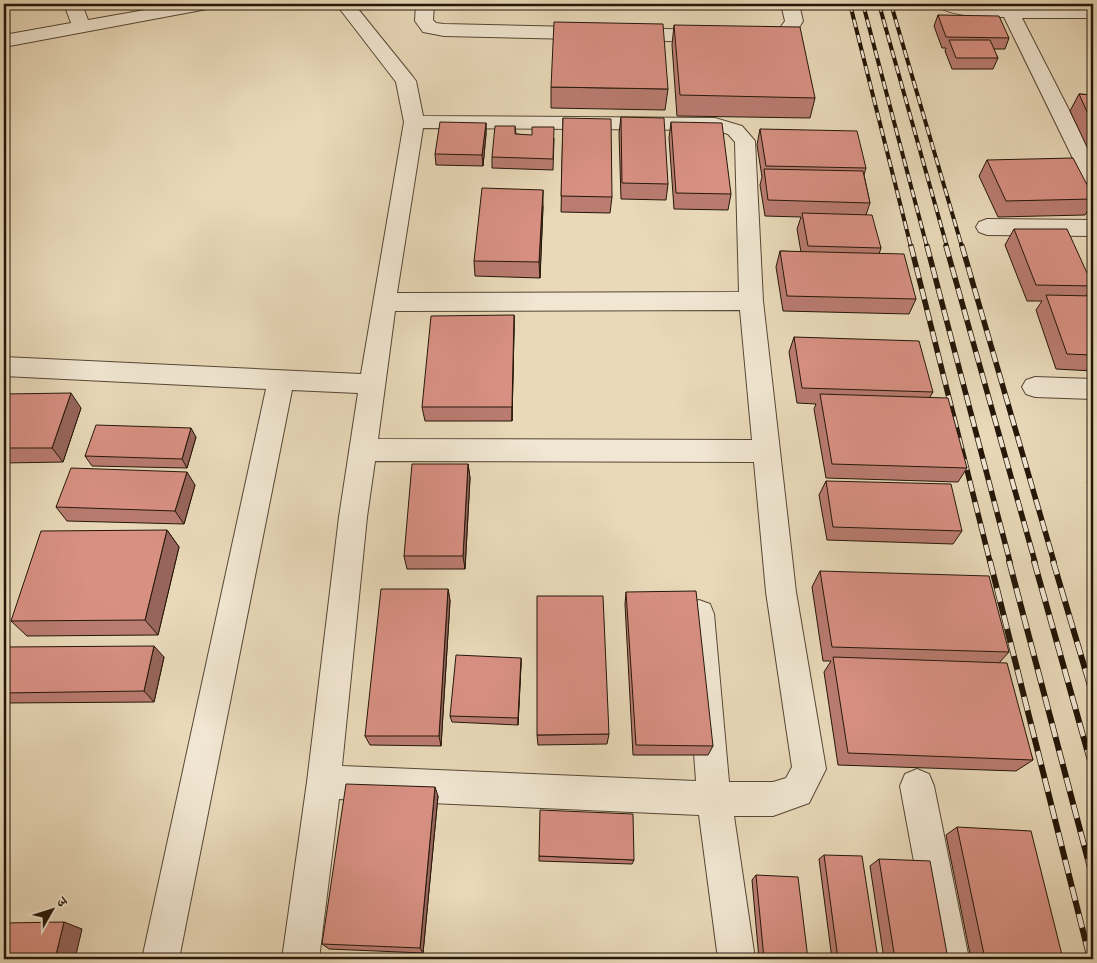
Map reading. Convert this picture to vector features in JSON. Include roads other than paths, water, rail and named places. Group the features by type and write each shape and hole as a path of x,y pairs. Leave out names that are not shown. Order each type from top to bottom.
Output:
{"street":[{"path":"73,4 82,27"},
{"path":"4,41 207,4"},
{"path":"300,959 324,782 362,450 414,122 406,81 345,4"},
{"path":"425,4 424,21 430,28 444,30 767,38 787,32 794,21 790,4"},
{"path":"945,4 950,8 972,11 1093,13"},
{"path":"1010,11 1093,177"},
{"path":"324,782 714,799 773,799 797,791 809,769 781,592 752,301 745,141 735,130 715,124 414,122"},
{"path":"987,227 1093,228"},
{"path":"384,302 752,301"},
{"path":"4,366 372,384"},
{"path":"160,959 281,379"},
{"path":"1035,387 1093,389"},
{"path":"362,450 767,451"},
{"path":"699,614 714,799 737,959"},
{"path":"917,786 951,959"}],"railway":[{"path":"850,4 911,247"},
{"path":"863,4 927,247"},
{"path":"879,4 947,247"},
{"path":"891,4 962,247"},
{"path":"911,246 990,562"},
{"path":"927,246 1010,562"},
{"path":"946,246 1035,562"},
{"path":"962,246 1054,562"},
{"path":"990,561 1090,959"},
{"path":"1009,561 1093,879"},
{"path":"1034,561 1093,771"},
{"path":"1053,561 1093,696"}]}
